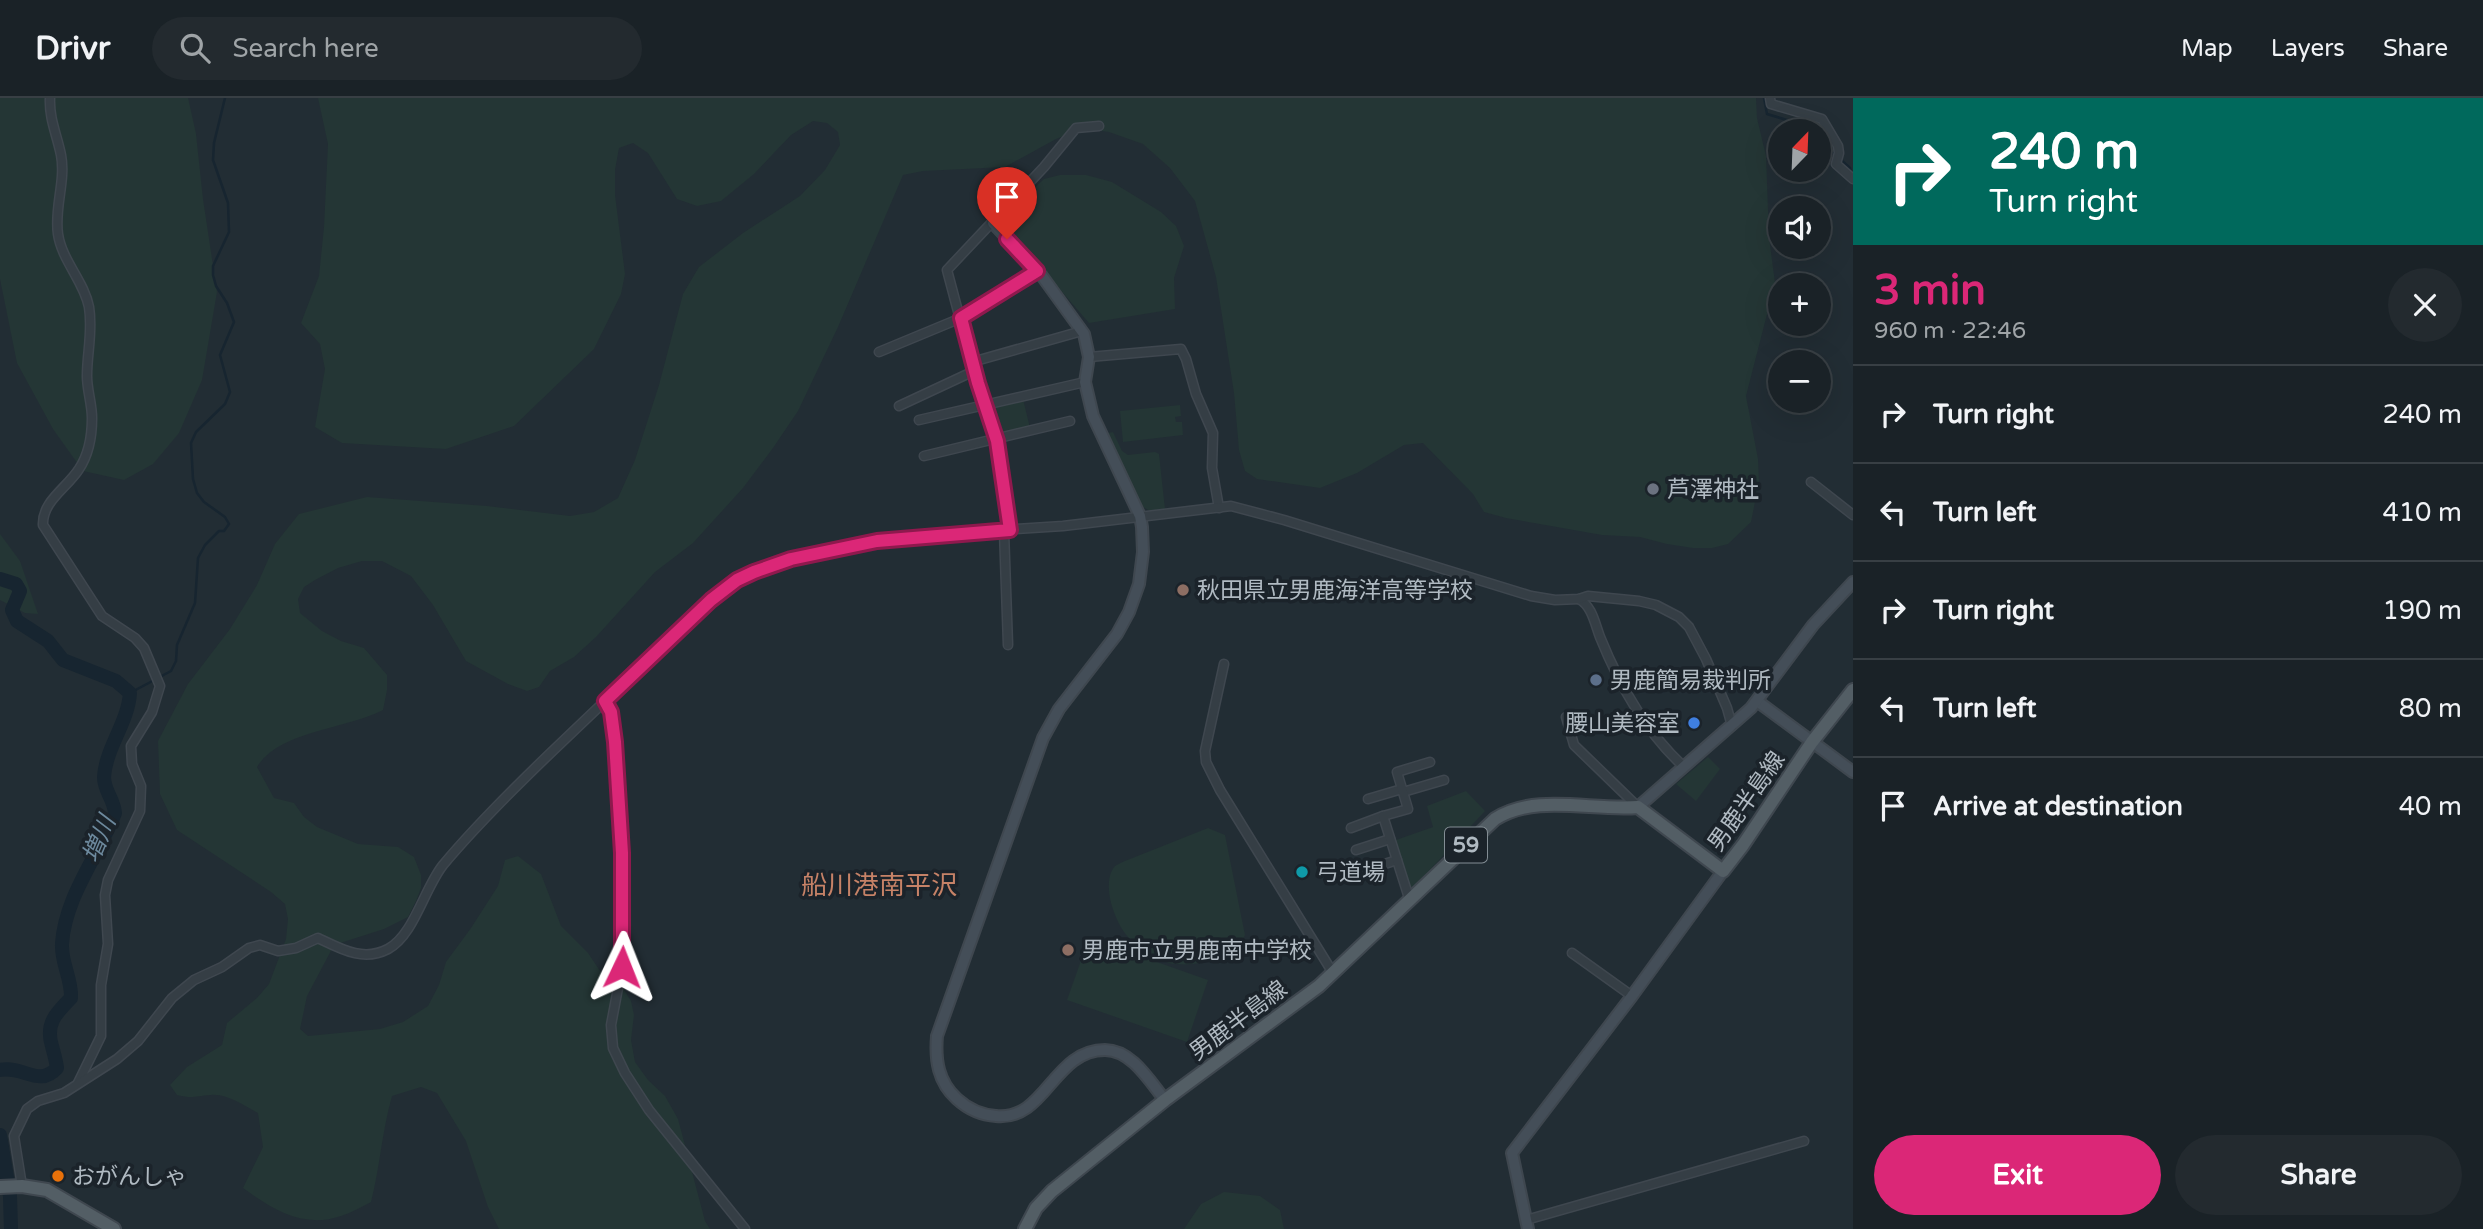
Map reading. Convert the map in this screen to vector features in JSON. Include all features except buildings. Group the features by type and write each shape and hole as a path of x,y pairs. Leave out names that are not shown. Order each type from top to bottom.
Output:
{"main road":[{"name":"男鹿半島線","path":"1025,1229 1036,1208 1052,1191 1165,1100 1333,973 1494,819 1509,810 1540,806 1614,809 1638,807 1723,871 1812,742 1853,690"},
{"path":"0,1187 22,1186 47,1191 114,1229"}],"street":[{"path":"50,98 49,116 61,156 57,213 60,244 89,306 92,338 87,379 92,436 87,454 69,483 46,507 43,525 102,616 135,638 144,648 160,687 152,712 131,746 132,764 141,786 140,811 108,880 105,895 108,944 101,985 102,1036 77,1086"},
{"path":"1770,98 1770,104 1822,120 1838,146 1836,164 1853,179"},
{"path":"1008,645 1007,530 997,441 973,367 947,270 1044,167 1076,128 1099,125"},
{"path":"993,223 1037,271 1082,331 1089,357 1085,382 1093,416 1140,516 1143,552 1139,584 1117,635 1059,709 1043,738 937,1036 935,1057 941,1079 951,1093 964,1105 988,1115 1001,1116 1021,1112 1035,1101 1074,1058 1087,1052 1108,1050 1128,1057 1165,1100"},
{"path":"879,352 961,318 1037,271"},
{"path":"899,406 973,367 1082,331"},
{"path":"1089,357 1181,349 1213,433 1212,468 1219,508"},
{"path":"919,420 1085,382"},
{"path":"924,456 997,441 1070,421"},
{"path":"1811,482 1853,515"},
{"path":"22,1186 14,1136 22,1115 38,1101 64,1093 117,1059 138,1041 172,998 188,984 249,948 260,945 278,951 296,948 318,938 352,954 375,954 389,948 409,928 429,884 443,866 485,818 605,701 711,600 737,580 791,559 877,541 1063,526 1231,506 1531,596 1555,600 1588,596 1656,605 1679,617 1689,627 1706,659 1732,726"},
{"path":"1566,717 1574,745 1638,807 1757,701 1813,625 1853,582"},
{"path":"1579,599 1589,607 1611,664 1625,689 1666,750 1683,766"},
{"path":"1224,664 1205,751 1206,762 1220,790 1333,973"},
{"path":"605,701 611,712 615,742 622,853 622,967 611,1025 613,1048 625,1073 649,1110 745,1229"},
{"path":"1757,701 1853,772"},
{"path":"1351,828 1408,809 1397,772 1430,762"},
{"path":"1368,799 1444,780"},
{"path":"1383,816 1410,901"},
{"path":"1356,850 1390,839"},
{"path":"1360,872 1397,860"},
{"path":"1723,871 1512,1153 1527,1224 1804,1141"},
{"path":"1572,953 1632,996"}],"shaded area":[{"path":"0,98 188,98 196,134 217,292 202,380 179,433 153,464 124,480 83,471 53,429 17,363 0,279"},
{"path":"318,98 1756,98 1757,118 1766,156 1768,259 1772,259 1774,273 1768,273 1768,310 1746,396 1758,459 1759,482 1751,522 1728,544 1712,548 1693,548 1640,537 1602,535 1506,518 1484,512 1473,494 1423,443 1404,445 1357,473 1320,488 1257,479 1245,471 1239,450 1234,393 1216,277 1195,201 1170,168 1143,144 1109,132 1083,128 1056,139 1005,167 923,171 903,175 838,327 798,411 743,488 693,543 655,572 596,637 574,657 550,671 539,687 527,691 508,684 466,661 433,605 411,576 382,561 362,561 338,568 304,587 298,599 300,613 322,631 341,641 364,648 387,675 383,710 297,738 267,755 257,767 274,798 294,803 304,817 317,827 358,844 398,847 414,857 421,875 421,888 408,917 384,929 334,945 307,996 300,1029 308,1036 380,1029 403,1022 428,1006 439,985 446,962 498,886 505,860 518,856 541,874 561,926 588,953 600,971 621,985 631,1001 634,1015 631,1040 635,1062 648,1080 665,1096 678,1119 705,1221 710,1229 499,1229 488,1207 466,1141 437,1093 421,1087 392,1096 371,1202 345,1215 327,1219 314,1220 289,1215 243,1188 263,1147 258,1113 223,1096 177,1095 170,1085 187,1067 222,1045 227,1023 269,984 286,939 288,919 285,904 271,892 177,830 160,794 158,741 188,684 230,629 257,585 275,544 299,514 367,497 487,506 570,516 594,512 618,498 635,460 659,385 683,294 699,267 743,233 800,196 825,170 840,145 838,132 827,123 813,121 791,135 754,174 721,201 697,206 677,199 648,153 633,143 619,148 615,170 615,195 625,274 621,294 594,349 514,426 446,449 342,443 315,427 325,369 320,344 301,323 319,276 328,144"},
{"path":"1060,175 1086,175 1112,182 1161,212 1176,226 1184,246 1174,278 1175,309 1089,323 1000,220 1044,179"},
{"path":"1023,399 1030,428 998,436 989,405"},
{"path":"1180,405 1181,416 1175,417 1176,422 1182,422 1183,435 1123,442 1120,411"},
{"path":"1113,432 1122,451 1128,455 1155,452 1159,454 1165,509 1152,512 1141,506 1108,433"},
{"path":"0,534 20,561 38,614 25,613 0,600"},
{"path":"1708,757 1720,769 1696,801 1676,784"},
{"path":"1466,791 1485,811 1410,891 1396,840 1433,827 1427,806"},
{"path":"1208,828 1225,835 1245,935 1236,948 1218,959 1191,964 1169,963 1142,949 1123,931 1111,903 1111,873 1115,866"},
{"path":"1089,938 1208,980 1187,1042 1067,1000"},
{"path":"1224,1192 1260,1196 1280,1210 1284,1229 1184,1229 1201,1204"}],"waterway":[{"path":"130,693 171,671 176,661 177,645 195,603 198,558 205,545 229,524 225,517 204,502 197,493 193,479 191,443 196,432 225,404 230,392 220,355 234,322 213,275 213,266 229,232 228,203 213,160 214,143 225,98"},
{"path":"1764,98 1767,114 1820,130 1830,151 1835,155"},
{"path":"1840,159 1850,168 1852,175"},
{"name":"増川","path":"0,579 16,584 20,591 12,610 17,621 48,641 63,660 116,681 130,693 104,777 115,813 76,893 64,926 62,951 71,998 51,1025 50,1038 57,1068 44,1076 16,1070 0,1070"},
{"name":"増川","path":"0,1135 10,1196 11,1229"}],"place":[{"name":"芦澤神社","path":"1653,489"},
{"name":"秋田県立男鹿海洋高等学校","path":"1183,590"},
{"name":"男鹿簡易裁判所","path":"1596,680"},
{"name":"腰山美容室","path":"1694,723"},
{"name":"弓道場","path":"1302,872"},
{"name":"男鹿市立男鹿南中学校","path":"1068,950"},
{"name":"おがんしゃ","path":"58,1176"}],"district":[{"name":"船川港南平沢","path":"879,885"}],"route":[{"path":"622,967 622,853 615,742 611,712 605,701 711,600 737,580 754,572 791,559 877,541 1010,530 997,441 961,318 1037,271 1007,239"}]}
